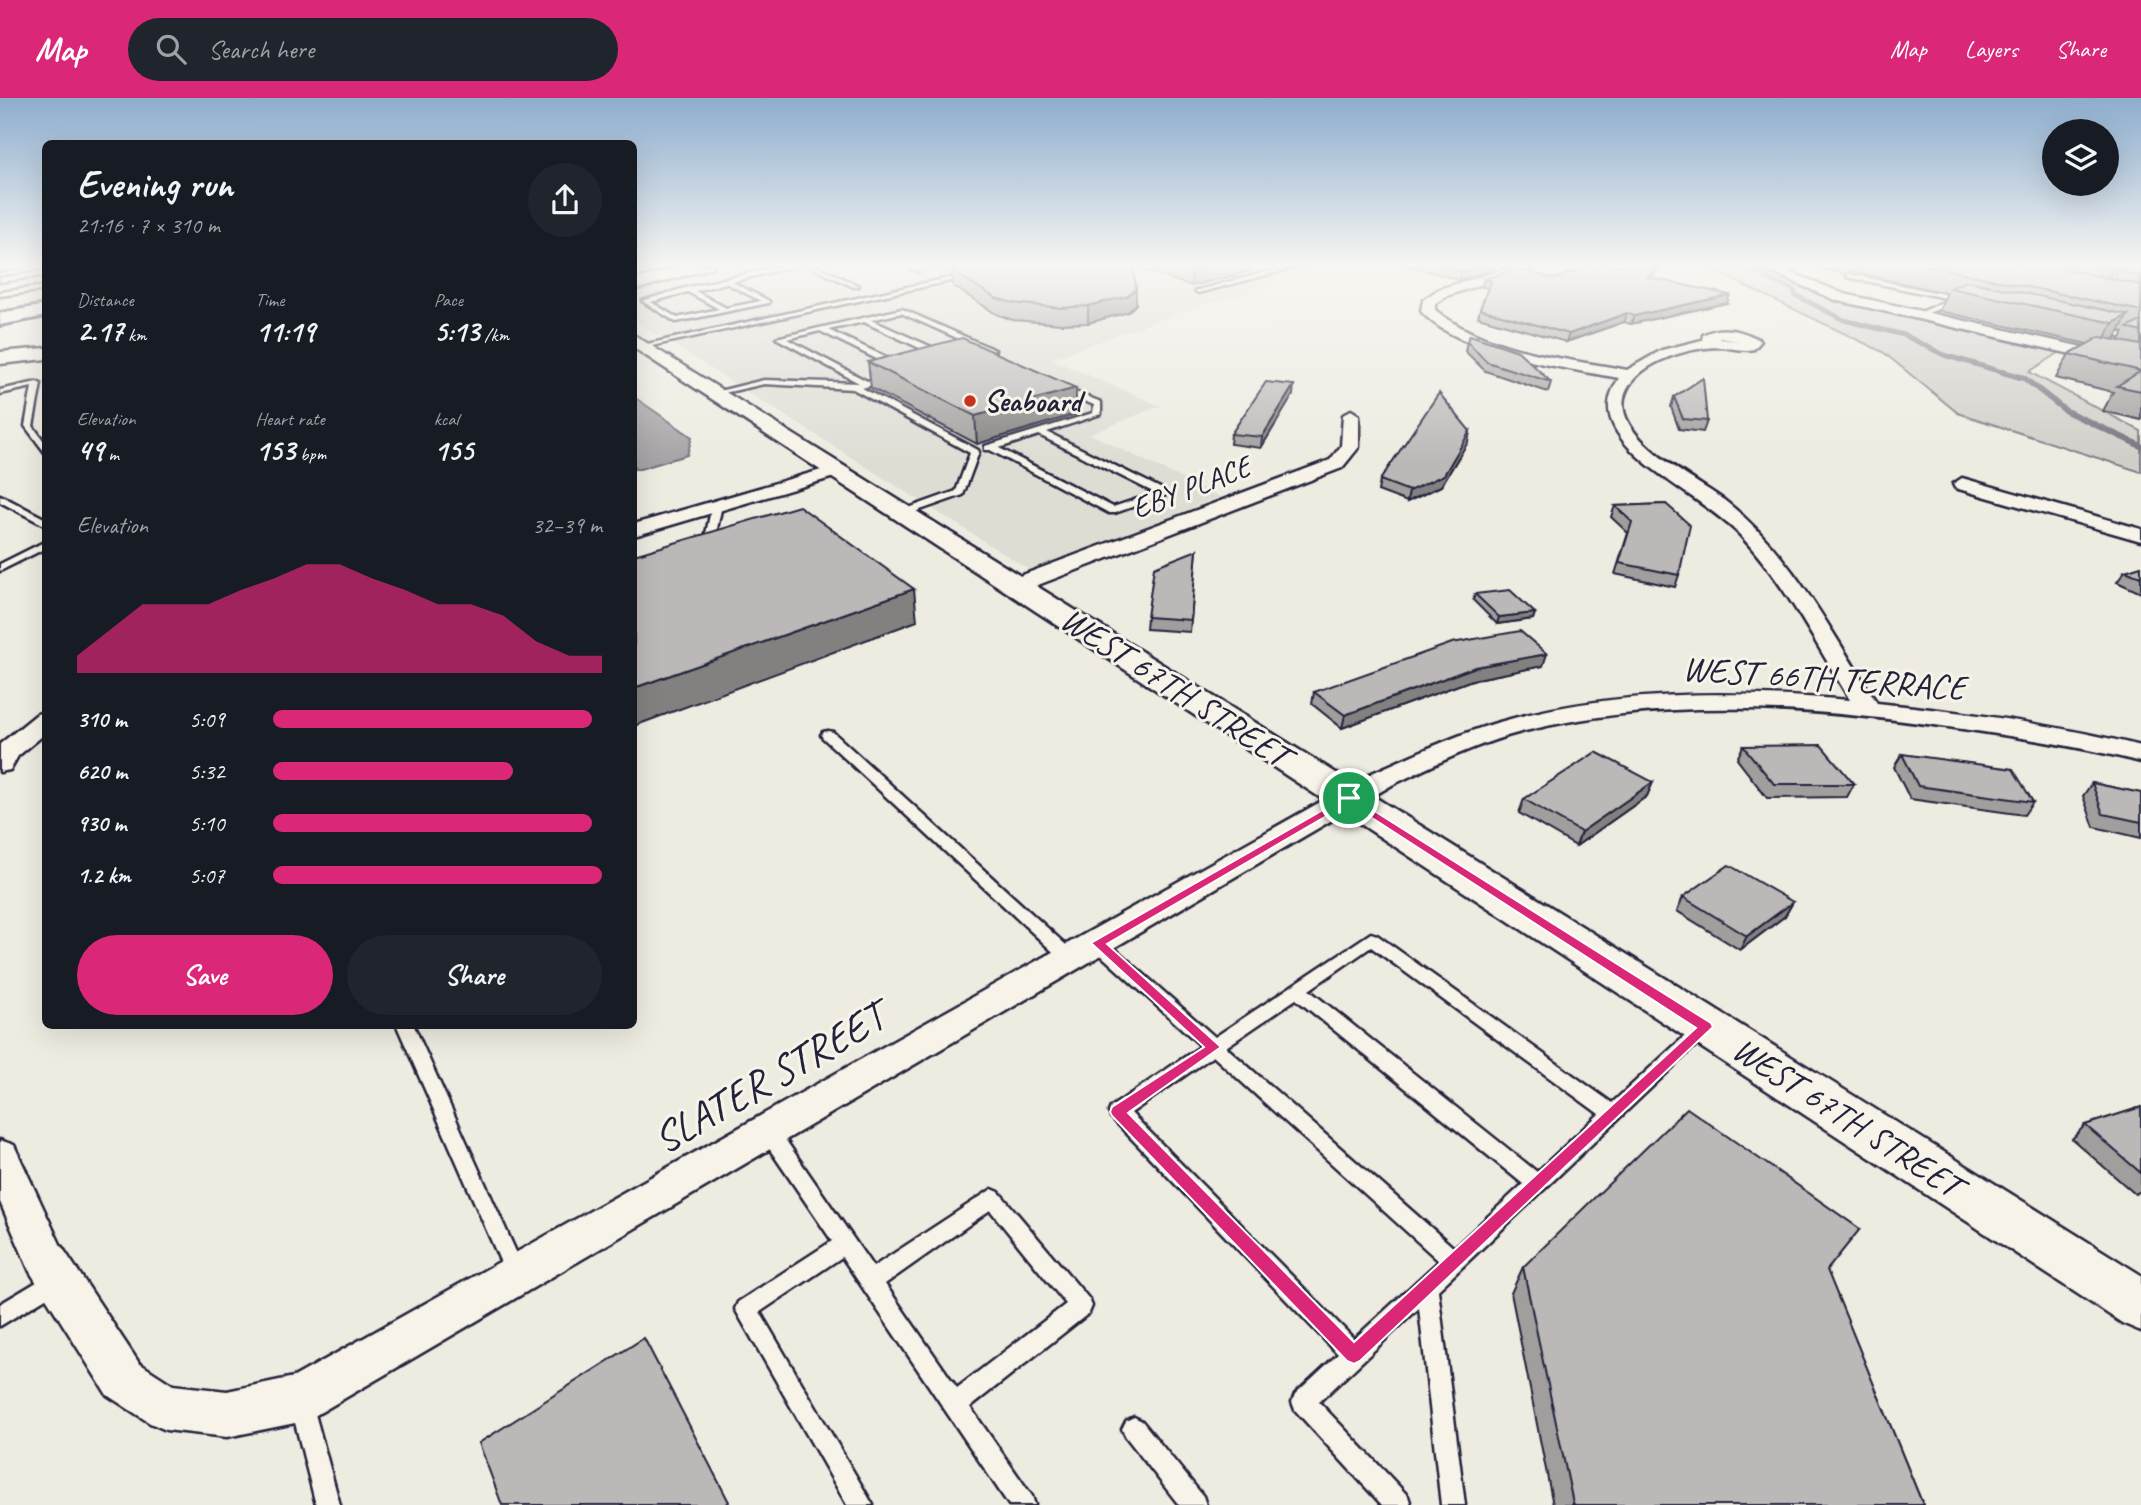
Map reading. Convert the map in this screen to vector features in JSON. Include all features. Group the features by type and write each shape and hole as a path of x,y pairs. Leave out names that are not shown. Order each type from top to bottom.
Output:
{"highway":[{"path":"0,342 42,337"}],"street":[{"path":"1457,331 1513,350 1630,375"},
{"path":"1996,331 2102,352 2141,365"},
{"name":"WEST 67TH STREET","path":"638,343 2141,1305"},
{"path":"1717,343 1674,352 1652,360 1630,375 1615,396 1615,411 1620,425 1633,442 1710,498 1747,531 1775,565 1868,709"},
{"path":"0,358 42,353"},
{"name":"EBY PLACE","path":"1017,585 1336,464 1350,447 1350,415"},
{"path":"637,529 835,471"},
{"path":"1962,484 2141,535"},
{"name":"WEST 66TH TERRACE","path":"1349,798 1382,779 1460,743 1524,724 1639,705 1711,701 1868,709 2033,731 2141,754"},
{"path":"0,764 8,752 42,722"},
{"name":"SLATER STREET","path":"0,1157 45,1258 124,1379 166,1407 227,1414 300,1399 1349,798"}],"lane":[{"path":"638,343 699,331"},
{"path":"813,331 780,338 866,384"},
{"path":"824,331 910,372"},
{"path":"890,331 954,360 943,363"},
{"path":"947,331 991,350 963,358"},
{"path":"2101,331 2141,340"},
{"path":"2118,343 2129,337"},
{"path":"982,353 993,358"},
{"path":"715,393 764,382 855,387 899,375"},
{"path":"0,391 41,384 29,426 42,445"},
{"path":"855,387 975,452 1097,414 1098,404 1051,384"},
{"path":"991,447 1112,511 1163,493 1040,432"},
{"path":"903,513 960,494 975,452"},
{"path":"0,498 42,521"},
{"path":"695,555 708,551 717,505"},
{"path":"0,568 42,546"},
{"path":"828,734 1084,951 1214,1047 1454,1261"},
{"path":"1354,1355 1118,1112 1371,939 1613,1114"},
{"path":"1297,990 1537,1184"},
{"path":"1399,1505 1303,1402 1706,1027"},
{"path":"406,1029 517,1277"},
{"path":"769,1132 1023,1505"},
{"path":"871,1282 992,1198 1081,1306 955,1404"},
{"path":"845,1244 746,1309 861,1505"},
{"path":"0,1316 58,1279"},
{"path":"1427,1287 1453,1505"},
{"path":"300,1399 328,1505"},
{"path":"1134,1429 1194,1505"}],"shaded area":[{"path":"651,331 1129,331 1051,359 1160,406 1090,434 1220,497 1031,571"},
{"path":"1839,331 1969,331 2062,351 2029,372 2141,431 2141,472 1958,413 1883,352"},
{"path":"637,399 692,437 687,455 637,469"}],"building":[{"path":"1557,331 1578,331 1569,334"},
{"path":"1470,335 1518,351 1551,382 1487,362 1467,341"},
{"path":"2100,337 2141,345 2141,371 2069,354"},
{"path":"962,338 1076,388 975,416 868,362"},
{"path":"2141,371 2141,391 2117,386"},
{"path":"1703,378 1707,421 1683,419 1674,397"},
{"path":"1266,382 1294,385 1262,437 1231,434"},
{"path":"1439,393 1470,431 1444,475 1409,491 1380,480"},
{"path":"1666,504 1690,525 1679,575 1619,563 1632,522 1615,506"},
{"path":"799,506 914,589 637,687 637,554"},
{"path":"1197,550 1191,620 1147,617 1154,567"},
{"path":"2141,566 2141,577 2125,571"},
{"path":"1510,590 1535,613 1499,617 1475,594"},
{"path":"1520,631 1547,654 1475,667 1345,715 1314,692 1452,643"},
{"path":"1821,745 1854,784 1774,784 1743,746"},
{"path":"1596,752 1653,782 1581,832 1524,799"},
{"path":"1902,754 2013,769 2033,802 1918,786"},
{"path":"2092,783 2141,793 2141,822 2103,814"},
{"path":"1729,865 1793,902 1747,936 1683,897"},
{"path":"2141,1107 2141,1173 2085,1125"},
{"path":"1687,1108 1860,1229 1827,1270 1923,1505 1573,1503 1523,1267"},
{"path":"644,1338 729,1502 725,1505 502,1505 479,1443"}],"waterway":[{"path":"1887,331 1904,335 1944,355 2009,374"},
{"path":"2003,372 2024,378 2066,411 2141,446"}],"place":[{"name":"Seaboard","path":"970,401"}],"route":[{"path":"1349,798 1706,1027 1354,1355 1118,1112 1214,1047 1098,943 1349,798"}]}
